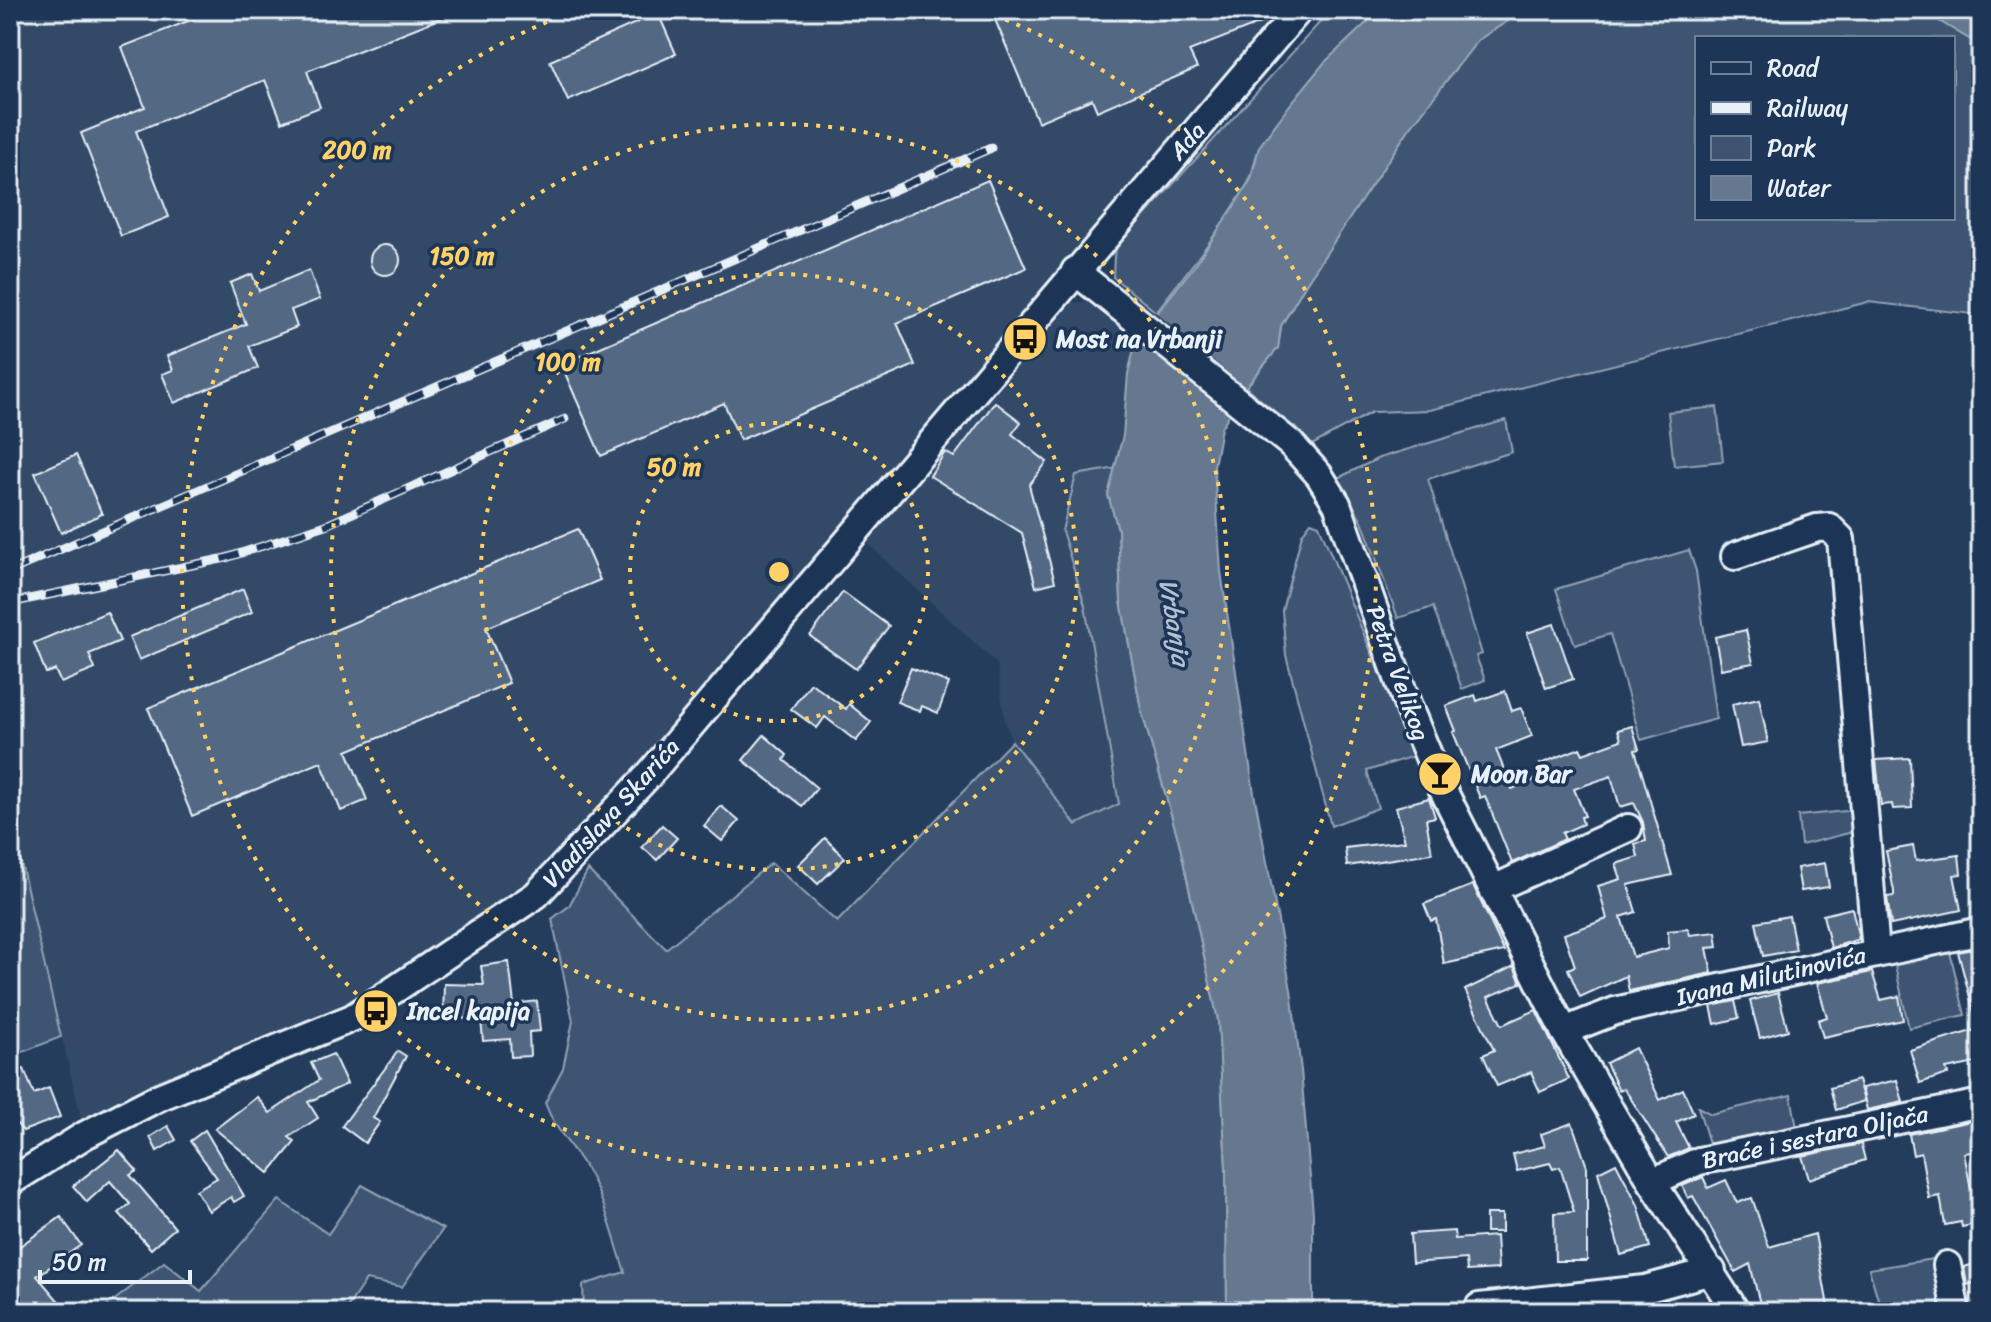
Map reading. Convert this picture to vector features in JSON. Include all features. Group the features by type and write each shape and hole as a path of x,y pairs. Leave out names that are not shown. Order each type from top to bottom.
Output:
{"street":[{"name":"Ada","path":"1075,271 1299,10"},
{"name":"Petra Velikog","path":"1075,271 1303,456 1337,504 1409,709 1442,788 1564,1031 1652,1182 1736,1312"},
{"name":"Vladislava Skarića","path":"10,1182 85,1135 159,1097 352,1018 536,895 647,777 1075,271"},
{"path":"1735,556 1817,528 1829,527 1841,539 1876,952"},
{"path":"1493,889 1628,828"},
{"name":"Ivana Milutinovića","path":"1564,1031 1615,1011 1981,931"},
{"name":"Braće i sestara Oljača","path":"1652,1182 1699,1161 1981,1103"},
{"path":"1947,1265 1956,1312"},
{"path":"1479,1307 1645,1289 1712,1271"}],"shaded area":[{"path":"10,10 1299,10 553,878 429,967 85,1135 10,815"},
{"path":"1091,303 1136,340 1117,468 1076,475 1062,531 1085,606 1119,804 1077,825 1012,741 1005,721 997,664 862,538 1063,305"}],"green space":[{"path":"1331,10 1380,10 1318,74 1275,125 1259,147 1250,178 1238,200 1156,312 1113,277 1118,245"},
{"path":"1525,10 1921,10 1981,46 1981,315 1868,302 1430,410 1372,412 1312,445 1246,387 1278,348 1281,326 1305,285 1409,129 1478,40"},
{"path":"1717,407 1723,461 1674,466 1668,412"},
{"path":"1506,420 1512,452 1428,479 1482,654 1476,656 1485,680 1462,689 1433,607 1398,618 1362,521 1338,478 1379,458"},
{"path":"1117,468 1108,495 1118,529 1121,601 1141,709 1179,842 1218,1020 1226,1168 1227,1312 584,1312 583,1285 625,1272 598,1192 545,1103 563,1068 573,1021 552,919 569,906 588,870 666,949 771,863 837,922 1012,741 1076,825 1119,804 1085,606 1062,531 1076,475"},
{"path":"1311,522 1319,525 1414,756 1367,771 1378,808 1331,826 1286,655 1282,610 1302,534"},
{"path":"1689,550 1696,571 1716,719 1641,740 1610,634 1575,645 1556,589"},
{"path":"1855,810 1857,831 1801,845 1798,816"},
{"path":"10,815 61,1037 10,1057"},
{"path":"1949,948 1965,1015 1909,1028 1894,961"},
{"path":"1791,1095 1798,1134 1712,1153 1698,1107 1711,1114"},
{"path":"362,1185 443,1229 402,1287 366,1280 344,1312 99,1312 164,1262 201,1291 279,1200 328,1234"},
{"path":"1940,1258 1949,1312 1882,1312 1869,1269"}],"water":[{"name":"Vrbanja","path":"1380,10 1525,10 1478,40 1409,129 1305,285 1281,326 1278,348 1246,387 1221,428 1214,466 1221,572 1254,793 1291,990 1313,1214 1313,1312 1227,1312 1226,1168 1218,1020 1179,842 1141,709 1121,601 1118,529 1108,495 1123,435 1128,374 1136,340 1195,265 1233,208 1251,179 1259,147 1289,106 1324,63"},
{"path":"1921,10 1981,10 1981,46"}],"pier":[{"path":"1153,310 1249,390 1232,418 1133,337"}],"building":[{"path":"216,10 459,11 307,71 320,107 282,122 265,80 136,131 169,217 121,236 81,133 145,107 122,47"},
{"path":"991,10 1124,10 1129,21 1155,10 1278,10 1271,19 1189,51 1197,68 1097,111 1092,99 1038,122"},
{"path":"658,13 676,54 568,101 550,61"},
{"path":"988,180 1026,268 897,323 915,365 740,440 724,403 601,456 561,364"},
{"path":"385,245 391,246 399,254 399,266 391,274 385,275 379,274 371,266 370,260 371,254 379,246"},
{"path":"309,270 320,299 291,310 297,327 249,346 258,368 174,403 162,374 173,370 167,356 246,324 230,283 252,274 259,291"},
{"path":"995,402 1021,422 1012,434 1047,462 1029,485 1055,582 1036,587 1022,533 930,476 945,452 954,457"},
{"path":"76,455 102,514 61,533 35,473"},
{"path":"578,529 600,580 486,628 509,683 347,751 367,800 341,811 321,762 192,816 148,708"},
{"path":"243,589 252,612 139,660 129,637"},
{"path":"843,592 889,626 856,669 810,636"},
{"path":"107,612 120,641 89,654 95,669 61,683 55,670 46,673 34,643"},
{"path":"1554,624 1573,679 1546,688 1527,633"},
{"path":"1746,630 1753,663 1721,669 1715,637"},
{"path":"911,668 949,683 938,713 922,706 920,711 897,702"},
{"path":"811,683 846,709 849,704 871,722 856,741 825,717 817,728 791,709"},
{"path":"1505,691 1512,711 1521,708 1532,736 1496,750 1512,789 1545,776 1540,764 1580,748 1583,754 1621,740 1618,730 1632,726 1639,749 1635,750 1672,875 1628,885 1636,912 1621,917 1633,957 1669,948 1668,931 1688,929 1690,935 1716,932 1718,947 1707,948 1712,973 1629,991 1626,976 1580,997 1568,969 1575,966 1564,934 1607,919 1598,886 1621,879 1616,864 1638,857 1635,844 1646,841 1643,822 1634,803 1620,807 1611,776 1574,789 1585,816 1581,817 1583,824 1562,833 1565,839 1512,863 1485,796 1480,798 1453,732 1456,731 1446,706 1475,695 1477,701"},
{"path":"1759,698 1768,742 1741,747 1732,704"},
{"path":"764,735 787,755 784,760 817,788 802,806 743,760"},
{"path":"1910,758 1912,808 1893,809 1892,804 1881,805 1876,760"},
{"path":"1429,798 1435,817 1426,819 1432,853 1347,866 1345,848 1405,841 1396,807"},
{"path":"721,806 739,821 722,841 704,826"},
{"path":"662,825 677,838 657,860 642,847"},
{"path":"825,838 845,858 818,884 798,865"},
{"path":"1913,846 1916,861 1959,855 1961,874 1954,875 1961,910 1891,925 1887,897 1894,896 1894,891 1886,851"},
{"path":"1825,863 1829,887 1801,891 1797,868"},
{"path":"1473,885 1504,951 1444,964 1436,919 1431,921 1424,904"},
{"path":"1852,908 1859,939 1831,948 1823,915"},
{"path":"1789,916 1796,950 1763,956 1756,922"},
{"path":"1981,947 1981,1020 1976,1020 1958,952"},
{"path":"509,962 514,1004 537,1001 540,1031 529,1032 530,1056 511,1057 510,1039 483,1041 481,1019 443,1018 444,984 484,985 481,966"},
{"path":"1514,966 1521,983 1488,997 1502,1025 1536,1010 1569,1079 1540,1092 1531,1072 1497,1086 1483,1055 1494,1050 1465,990"},
{"path":"1872,972 1881,1000 1899,996 1903,1020 1823,1037 1818,1020 1827,1017 1817,983"},
{"path":"1778,993 1788,1030 1760,1038 1750,1001"},
{"path":"1735,1001 1739,1018 1715,1024 1711,1006"},
{"path":"1981,1028 1981,1062 1946,1069 1948,1074 1920,1083 1910,1050"},
{"path":"1635,1048 1660,1100 1683,1089 1694,1114 1676,1122 1689,1148 1668,1157 1624,1088 1619,1090 1606,1063"},
{"path":"398,1051 406,1056 373,1118 380,1122 365,1143 342,1126"},
{"path":"333,1054 347,1084 308,1102 318,1118 289,1137 295,1142 269,1173 215,1129 257,1097 270,1113 319,1080 311,1063"},
{"path":"24,1069 34,1094 49,1088 60,1117 23,1131 10,1116 10,1075"},
{"path":"1858,1080 1864,1101 1836,1110 1830,1088"},
{"path":"1897,1080 1903,1102 1867,1110 1862,1088"},
{"path":"1981,1119 1981,1162 1973,1162 1971,1152 1964,1153 1973,1199 1981,1197 1981,1223 1962,1227 1961,1222 1945,1225 1940,1196 1929,1198 1921,1153 1913,1155 1909,1134"},
{"path":"1572,1123 1587,1167 1587,1261 1555,1261 1554,1213 1574,1212 1560,1167 1553,1169 1550,1163 1517,1171 1513,1154 1545,1146 1541,1134"},
{"path":"168,1126 176,1140 157,1151 150,1137"},
{"path":"205,1130 244,1196 234,1202 231,1197 209,1211 196,1190 217,1178 190,1141"},
{"path":"1861,1144 1865,1160 1809,1179 1802,1156"},
{"path":"119,1150 137,1171 130,1175 175,1228 151,1249 119,1213 130,1204 110,1181 87,1202 73,1186"},
{"path":"1616,1163 1638,1205 1650,1247 1621,1255 1598,1172"},
{"path":"1703,1177 1708,1188 1726,1180 1737,1203 1752,1198 1769,1247 1815,1234 1829,1312 1762,1312 1750,1264 1735,1272 1693,1196 1688,1198 1682,1186"},
{"path":"1486,1214 1502,1214 1502,1232 1486,1232"},
{"path":"61,1217 81,1245 37,1276 68,1312 27,1312 10,1291 10,1253"},
{"path":"1454,1231 1455,1239 1496,1236 1498,1269 1467,1271 1466,1259 1412,1263 1410,1234"},
{"path":"1981,1262 1981,1281 1967,1285 1964,1267"},
{"path":"1654,1303 1656,1312 1599,1310"}],"railway":[{"path":"10,571 991,148"},
{"path":"10,603 226,558 326,525 565,419"}],"place":[{"name":"Most na Vrbanji","path":"1025,339"},
{"name":"Moon Bar","path":"1440,774"},
{"name":"Incel kapija","path":"376,1011"}]}
